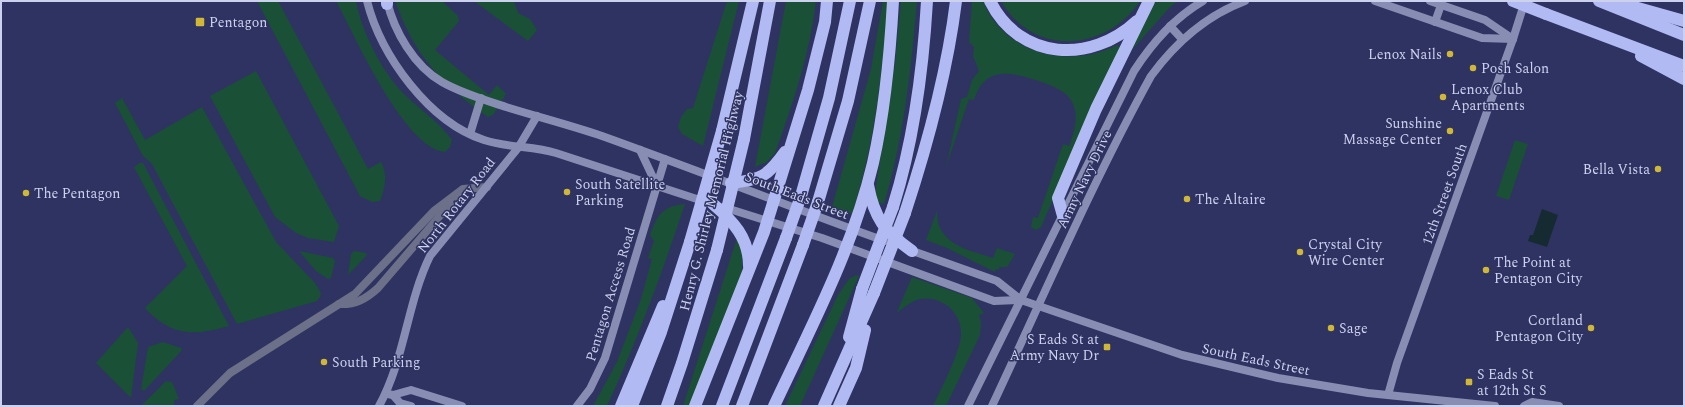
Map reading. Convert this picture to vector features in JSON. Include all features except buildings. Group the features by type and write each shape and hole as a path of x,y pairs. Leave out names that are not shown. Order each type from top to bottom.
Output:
{"highway":[{"path":"621,406 690,242 722,131 753,1"},
{"name":"Henry G. Shirley Memorial Highway","path":"667,406 717,250 744,139 770,1"},
{"path":"695,406 747,278 767,220 814,67 827,1"},
{"path":"722,406 801,196 826,112 850,1"},
{"path":"742,406 818,202 848,101 870,1"},
{"path":"774,406 846,247 868,183 878,142 884,98 893,1"},
{"path":"839,373 862,289 893,207 905,167 914,123 922,70 927,1"},
{"path":"824,406 874,293 905,213 921,166 939,99 951,39 956,1"},
{"path":"990,1 999,17 1014,32 1032,43 1052,50 1071,51 1093,47 1114,38 1140,17"},
{"path":"1063,216 1058,198 1099,103 1149,1"},
{"path":"1513,1 1684,66"},
{"path":"1598,1 1684,35"},
{"path":"1613,1 1684,21"},
{"path":"1596,32 1684,79"},
{"path":"731,183 752,180 766,175 775,166 792,141"},
{"path":"868,183 874,209 883,227 892,238 912,251"},
{"path":"713,204 733,222 746,243 749,258 747,278"},
{"path":"632,406 662,332 684,257"},
{"path":"839,406 856,368 874,293"}],"street":[{"name":"South Eads Street","path":"367,1 371,18 383,43 402,75 432,107 470,134 499,144 554,153 767,220 994,301 1021,300 1203,362 1278,378 1388,395 1495,406"},
{"name":"Army Navy Drive","path":"968,406 1134,71 1146,52 1170,26 1203,1"},
{"name":"Army Navy Drive","path":"992,406 1040,306 1076,222 1152,76 1165,58 1182,39 1215,15 1244,1"},
{"path":"1376,1 1482,38 1513,40"},
{"path":"1430,1 1485,20 1513,40"},
{"name":"12th Street South","path":"1388,395 1396,363 1513,40 1525,1"},
{"name":"South Eads Street","path":"387,2 407,47 429,72 447,85 481,98 640,150 853,230 997,281 1021,300"},
{"path":"1435,22 1441,5"},
{"path":"1170,26 1182,39"},
{"path":"470,134 481,98"},
{"name":"North Rotary Road","path":"379,406 389,394 393,373 420,276 430,256 518,148 537,116"},
{"path":"640,150 657,186"},
{"name":"Pentagon Access Road","path":"577,406 590,389 605,358 665,159"},
{"path":"197,406 230,374 355,294 434,211 463,189 487,187"},
{"path":"339,304 351,305 369,296 378,288 441,217 463,189"},
{"path":"1063,216 1076,222"},
{"path":"389,394 411,390 462,406"},
{"path":"389,394 400,403 411,406"},
{"path":"1524,406 1532,402 1559,406"}],"green space":[{"path":"257,1 278,1 368,169 381,162 385,181 380,201 372,202 360,196"},
{"path":"336,1 356,1 362,25 380,62 388,74 403,93 435,121 452,140 450,147 445,152 429,146 413,132 398,112 368,63"},
{"path":"395,1 442,1 458,16 459,21 435,50 489,95 497,85 506,94 493,115 488,117 471,105 456,93 431,67 411,38"},
{"path":"474,1 514,1 518,13 530,19 537,30 528,41"},
{"path":"727,1 739,1 703,146 682,134 678,127 681,117 687,109 693,108"},
{"path":"786,1 816,1 810,40 800,78 775,153 767,162 755,167"},
{"path":"883,1 888,1 880,82 872,135 860,188 852,214 849,213 843,217 832,207 871,69"},
{"path":"901,1 917,1 902,129 884,204 875,202 876,186 895,63"},
{"path":"972,1 983,1 993,19 1006,34 1022,45 1040,52 1059,56 1079,56 1098,52 1117,45 1120,47 1041,227 1036,230 1031,227 1033,217 1038,218 1063,144 1069,146 1073,136 1076,120 1075,109 1067,95 1059,89 1039,81 1019,75 1000,74 992,76 985,81 979,89 974,100 969,99 946,167 961,99 967,97 972,80 979,71 973,56 974,47 969,42"},
{"path":"1001,1 1140,1 1126,18 1108,30 1090,38 1070,41 1050,39 1031,32 1015,19"},
{"path":"1156,1 1178,1 1170,7 1131,51"},
{"path":"256,71 339,226 334,242 308,238 296,233 275,217 210,96"},
{"path":"122,98 145,140 202,107 276,242 315,283 321,293 317,301 237,324 152,164 143,156 115,103"},
{"path":"1515,140 1528,144 1509,200 1496,196"},
{"path":"140,163 143,163 229,326 205,331 184,332 174,329 155,318 145,308 187,266 134,167"},
{"path":"685,204 649,306 629,357 607,406 593,406 617,362 641,299 652,259 648,258 654,241 650,235 655,222 662,213 671,207"},
{"path":"937,211 939,226 943,233 962,248 993,258 997,248 1015,254 1007,267 999,267 999,270 996,269 995,272 947,248 926,240"},
{"path":"737,238 742,258 741,278 689,406 683,406"},
{"path":"299,251 333,258 335,261 331,278 328,279 316,271"},
{"path":"354,251 366,253 367,255 348,275 351,254"},
{"path":"856,275 859,276 800,406 785,406 838,295 849,279"},
{"path":"912,277 972,298 984,313 979,315 981,322 980,335 946,406 933,406 958,350 961,334 959,322 949,307 939,301 931,299 924,298 916,300 897,312"},
{"path":"128,327 138,343 131,398 96,363"},
{"path":"163,342 181,348 182,350 144,391 141,389 148,347"},
{"path":"166,381 172,382 179,399 174,400 174,406 141,406"}],"water":[{"path":"1542,209 1558,215 1547,247 1528,241 1530,235 1533,235"}],"place":[{"name":"Pentagon","path":"200,22"},
{"name":"Lenox Nails","path":"1450,54"},
{"name":"Posh Salon","path":"1473,68"},
{"name":"Lenox Club Apartments","path":"1443,97"},
{"name":"Sunshine Massage Center","path":"1450,131"},
{"name":"Bella Vista","path":"1658,169"},
{"name":"South Satellite Parking","path":"567,192"},
{"name":"The Pentagon","path":"26,193"},
{"name":"The Altaire","path":"1187,199"},
{"name":"Crystal City Wire Center","path":"1300,252"},
{"name":"The Point at Pentagon City","path":"1486,270"},
{"name":"Sage","path":"1331,328"},
{"name":"Cortland Pentagon City","path":"1591,328"},
{"name":"S Eads St at Army Navy Dr","path":"1107,347"},
{"name":"South Parking","path":"324,362"},
{"name":"S Eads St at 12th St S","path":"1469,382"}]}
